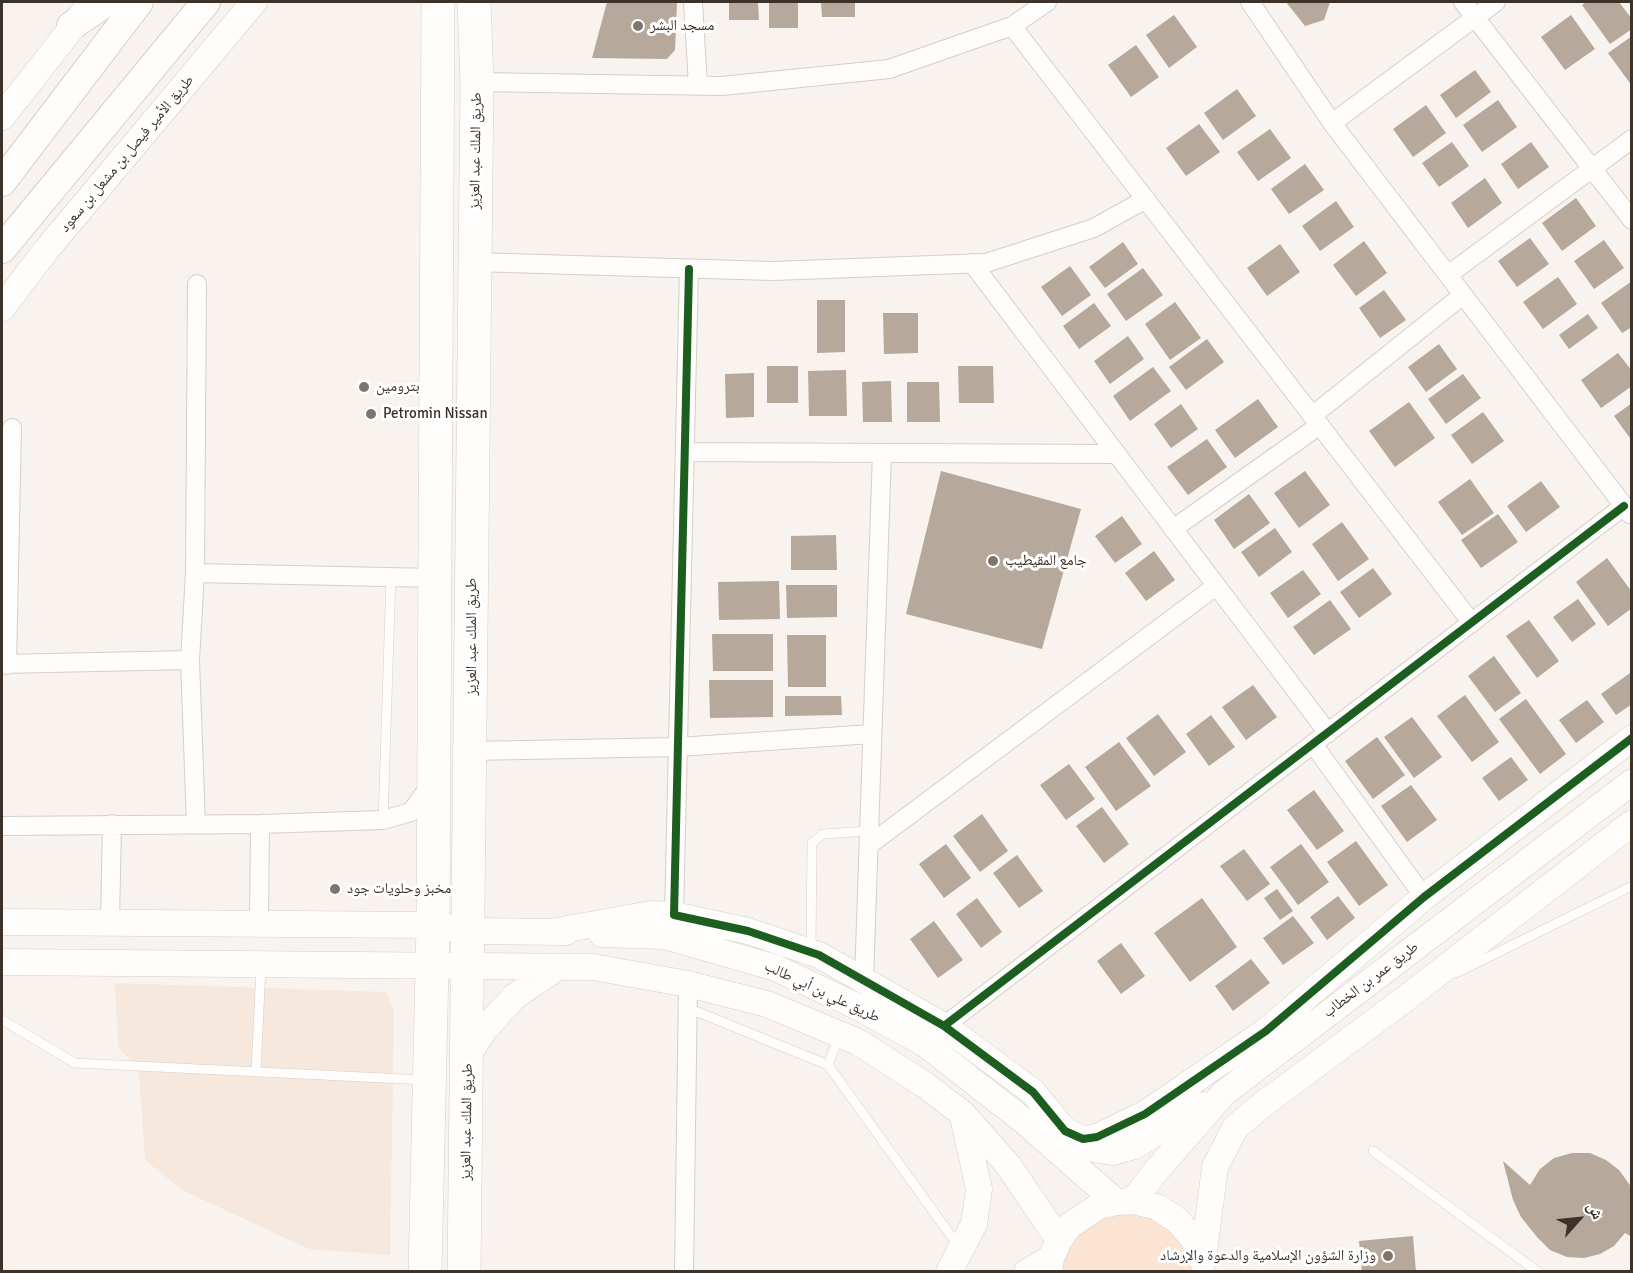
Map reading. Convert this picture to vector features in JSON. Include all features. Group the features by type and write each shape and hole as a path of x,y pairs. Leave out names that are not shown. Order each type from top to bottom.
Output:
{"highway":[{"path":"421,1264 433,925 439,41 437,2"},
{"name":"طريق الملك عبد العزيز","path":"465,1272 477,82 474,2"}],"main road":[{"path":"2,117 71,26 93,2"},
{"path":"71,26 107,2"},
{"path":"2,182 139,2"},
{"path":"2,249 206,2"},
{"name":"طريق الأمير فيصل بن مشعل بن سعود","path":"2,308 47,249 254,2"},
{"path":"924,1043 991,1076 1065,1131 1083,1139 1097,1137 1145,1114 1266,1031 1424,897 1632,738"},
{"name":"طريق عمر بن الخطاب","path":"1125,1202 1224,1093 1632,782"},
{"path":"1555,841 1572,784"},
{"path":"1204,1266 1215,1167 1235,1128 1262,1105 1405,999 1632,824"},
{"path":"551,932 651,914 674,915 734,928 811,952 944,1026 1033,1092 1065,1131"},
{"name":"طريق علي بن أبي طالب","path":"2,922 433,925 468,931 664,936 776,968 856,1006 924,1043 1125,1202"},
{"path":"734,928 776,968"},
{"name":"طريق علي بن أبي طالب","path":"2,962 431,968 593,967 688,996 767,1004 858,1041 926,1085 963,1114 1008,1165 1053,1256"},
{"path":"468,1056 485,1029 515,996 558,967"},
{"path":"1024,1120 1068,1145 1113,1152 1134,1146 1224,1093"},
{"path":"949,1272 974,1224 979,1189 963,1114"},
{"path":"1027,1272 1053,1256 1083,1214 1125,1202 1157,1207 1177,1220 1193,1238 1204,1266"}],"street":[{"path":"693,2 698,85"},
{"path":"477,82 722,86 889,69 1012,26 1047,2"},
{"path":"944,1026 1472,623 1628,511 1332,123 1250,2"},
{"path":"1463,2 1632,220"},
{"path":"1332,123 1496,2"},
{"path":"1012,26 1472,623"},
{"path":"1448,275 1632,139"},
{"path":"475,262 773,271 986,262 1094,228 1146,200"},
{"path":"972,263 1216,586 1424,897"},
{"path":"674,915 689,268"},
{"path":"196,824 190,660 195,573 197,284"},
{"path":"1173,529 1316,421 1463,295"},
{"path":"12,428 4,665 190,660"},
{"path":"685,452 1116,454"},
{"path":"864,980 882,453"},
{"path":"195,573 435,578"},
{"path":"869,838 1216,586"},
{"path":"471,751 678,747 872,734"},
{"path":"2,826 260,824 382,820 411,812 434,780"},
{"path":"110,922 112,824"},
{"path":"259,924 260,824"},
{"path":"684,1272 688,996"}],"lane":[{"path":"382,820 391,577"},
{"path":"811,952 812,843 822,834 869,838"},
{"path":"1405,999 1632,886"},
{"path":"256,1072 261,965"},
{"path":"688,996 828,1065 961,1250"},
{"path":"2,1020 75,1063 429,1081"},
{"path":"828,1065 840,1034"},
{"path":"1373,1151 1532,1270"}],"shaded area":[{"path":"115,983 386,992 394,1011 390,1255 309,1249 182,1190 145,1160 139,1072 118,1046"},
{"path":"1127,1212 1150,1216 1169,1226 1184,1242 1194,1271 1061,1272 1064,1256 1080,1231 1103,1216"}],"building":[{"name":"مسجد البشر","path":"607,2 677,2 675,50 667,59 592,58"},
{"path":"729,2 758,2 759,20 729,20"},
{"path":"769,2 798,2 798,28 769,28"},
{"path":"821,2 855,2 855,17 822,17"},
{"path":"1286,2 1330,2 1324,20 1305,26"},
{"path":"1586,2 1619,2 1632,19 1632,29 1610,44 1582,5"},
{"path":"1174,15 1197,47 1169,68 1146,35"},
{"path":"1571,15 1595,49 1565,70 1541,37"},
{"path":"1632,36 1632,86 1608,53"},
{"path":"1136,45 1159,77 1131,97 1108,65"},
{"path":"1475,70 1491,92 1456,118 1440,95"},
{"path":"1237,89 1256,116 1223,140 1204,113"},
{"path":"1498,100 1517,127 1482,152 1463,125"},
{"path":"1426,105 1446,133 1413,157 1393,129"},
{"path":"1199,124 1220,152 1186,176 1166,148"},
{"path":"1270,129 1291,158 1258,181 1237,152"},
{"path":"1452,142 1469,166 1439,187 1422,163"},
{"path":"1531,142 1549,167 1518,189 1501,164"},
{"path":"1305,164 1324,190 1289,214 1271,189"},
{"path":"1485,178 1502,203 1468,228 1451,203"},
{"path":"1576,198 1596,226 1562,251 1542,223"},
{"path":"1336,201 1354,227 1320,251 1302,226"},
{"path":"1530,238 1549,264 1517,287 1498,261"},
{"path":"1604,240 1624,268 1594,289 1574,261"},
{"path":"1364,241 1387,273 1356,296 1333,265"},
{"path":"1123,242 1138,264 1105,288 1089,267"},
{"path":"1280,244 1300,272 1267,296 1247,268"},
{"path":"1070,266 1091,295 1062,316 1041,287"},
{"path":"1143,268 1163,295 1126,321 1107,294"},
{"path":"1558,277 1577,304 1543,329 1523,302"},
{"path":"1632,281 1632,327 1622,333 1601,303"},
{"path":"1384,290 1406,320 1380,338 1359,308"},
{"path":"817,300 845,300 845,352 817,353"},
{"path":"1175,302 1201,338 1170,360 1145,324"},
{"path":"1094,303 1111,326 1079,349 1063,326"},
{"path":"883,313 918,313 918,353 884,354"},
{"path":"1588,314 1598,328 1569,349 1559,335"},
{"path":"1128,336 1144,359 1110,384 1094,361"},
{"path":"1207,339 1224,362 1186,390 1169,367"},
{"path":"1439,344 1457,369 1426,392 1408,367"},
{"path":"1618,353 1632,371 1632,386 1601,408 1581,380"},
{"path":"767,366 798,366 798,403 767,403"},
{"path":"958,366 993,366 994,403 959,403"},
{"path":"1153,367 1171,391 1130,421 1113,396"},
{"path":"846,370 847,416 809,416 808,371"},
{"path":"754,373 754,417 726,418 725,374"},
{"path":"1463,374 1481,398 1446,424 1428,399"},
{"path":"891,381 892,422 863,422 862,382"},
{"path":"907,382 939,382 940,422 907,422"},
{"path":"1258,399 1278,427 1235,458 1215,430"},
{"path":"1409,402 1435,438 1395,467 1369,431"},
{"path":"1632,403 1632,441 1614,416"},
{"path":"1181,404 1198,429 1171,448 1154,424"},
{"path":"1483,412 1504,441 1472,464 1451,435"},
{"path":"1207,439 1227,467 1188,495 1167,467"},
{"name":"جامع المقيطيب","path":"941,471 1081,509 1042,649 906,614"},
{"path":"1305,471 1330,505 1299,528 1274,493"},
{"path":"1470,479 1494,513 1462,535 1438,502"},
{"path":"1541,481 1560,507 1526,532 1507,506"},
{"path":"1249,494 1270,523 1234,549 1214,520"},
{"path":"1498,514 1518,542 1481,568 1461,540"},
{"path":"1122,516 1142,544 1115,563 1095,536"},
{"path":"1342,522 1369,559 1338,581 1312,544"},
{"path":"1275,528 1292,552 1259,577 1241,552"},
{"path":"836,535 837,570 791,570 791,536"},
{"path":"1154,551 1175,580 1146,601 1125,573"},
{"path":"1607,558 1632,592 1632,608 1608,626 1576,582"},
{"path":"1373,568 1392,594 1359,618 1340,592"},
{"path":"1303,570 1321,594 1288,618 1270,593"},
{"path":"779,581 780,619 719,620 718,582"},
{"path":"786,585 837,585 837,617 787,618"},
{"path":"1578,599 1596,624 1572,642 1553,617"},
{"path":"1330,600 1351,629 1314,655 1293,627"},
{"path":"1529,620 1559,661 1537,678 1506,636"},
{"path":"712,634 773,634 773,671 713,671"},
{"path":"787,635 826,635 826,687 788,687"},
{"path":"1494,656 1521,693 1495,712 1468,676"},
{"path":"1630,673 1632,704 1616,715 1601,694"},
{"path":"709,680 773,680 773,717 710,718"},
{"path":"1253,685 1277,717 1246,740 1222,707"},
{"path":"1465,695 1499,742 1472,762 1437,716"},
{"path":"785,696 841,696 842,715 785,716"},
{"path":"1526,699 1566,754 1540,774 1499,719"},
{"path":"1587,700 1604,722 1576,743 1559,720"},
{"path":"1158,714 1186,752 1154,776 1126,738"},
{"path":"1211,715 1235,747 1209,766 1186,734"},
{"path":"1412,717 1442,757 1414,778 1384,737"},
{"path":"1377,737 1405,775 1373,799 1345,761"},
{"path":"1119,742 1151,786 1116,811 1085,767"},
{"path":"1511,757 1528,780 1499,801 1482,778"},
{"path":"1069,764 1095,799 1066,820 1040,785"},
{"path":"1411,785 1437,820 1407,842 1381,806"},
{"path":"1314,790 1344,831 1317,850 1287,810"},
{"path":"1102,807 1129,844 1104,863 1076,826"},
{"path":"982,814 1008,851 980,872 953,836"},
{"path":"1356,841 1388,885 1359,906 1327,862"},
{"path":"946,844 971,878 944,898 919,864"},
{"path":"1301,844 1329,882 1298,905 1270,867"},
{"path":"1244,849 1270,884 1247,901 1220,866"},
{"path":"1017,855 1043,891 1019,908 993,873"},
{"path":"1277,889 1293,911 1280,920 1264,898"},
{"path":"1338,896 1355,918 1327,940 1310,917"},
{"path":"977,898 1002,932 981,948 956,914"},
{"path":"1202,898 1237,947 1190,982 1154,933"},
{"path":"1293,916 1314,943 1283,965 1263,938"},
{"path":"934,921 963,960 938,978 910,939"},
{"path":"1121,943 1145,976 1121,994 1097,961"},
{"path":"1251,959 1270,983 1233,1011 1215,986"},
{"path":"1572,1153 1590,1153 1606,1160 1619,1170 1632,1188 1632,1237 1625,1233 1614,1246 1600,1254 1584,1258 1567,1257 1550,1250 1537,1237 1521,1217 1513,1200 1503,1161 1530,1185 1540,1169 1554,1158"},
{"name":"وزارة الشؤون الإسلامية والدعوة والإرشاد","path":"1413,1236 1416,1272 1362,1272 1359,1241"}],"cycle path":[{"path":"689,269 674,915 748,931 819,955 944,1026 1033,1092 1065,1131 1083,1139 1097,1137 1145,1114 1266,1031 1424,897 1632,738"},
{"path":"944,1026 1624,506"}],"place":[{"name":"مسجد البشر","path":"638,26"},
{"name":"بترومين","path":"364,387"},
{"name":"Petromin Nissan","path":"371,414"},
{"name":"جامع المقيطيب","path":"993,561"},
{"name":"مخبز وحلويات جود","path":"335,889"},
{"name":"وزارة الشؤون الإسلامية والدعوة والإرشاد","path":"1388,1256"}]}
